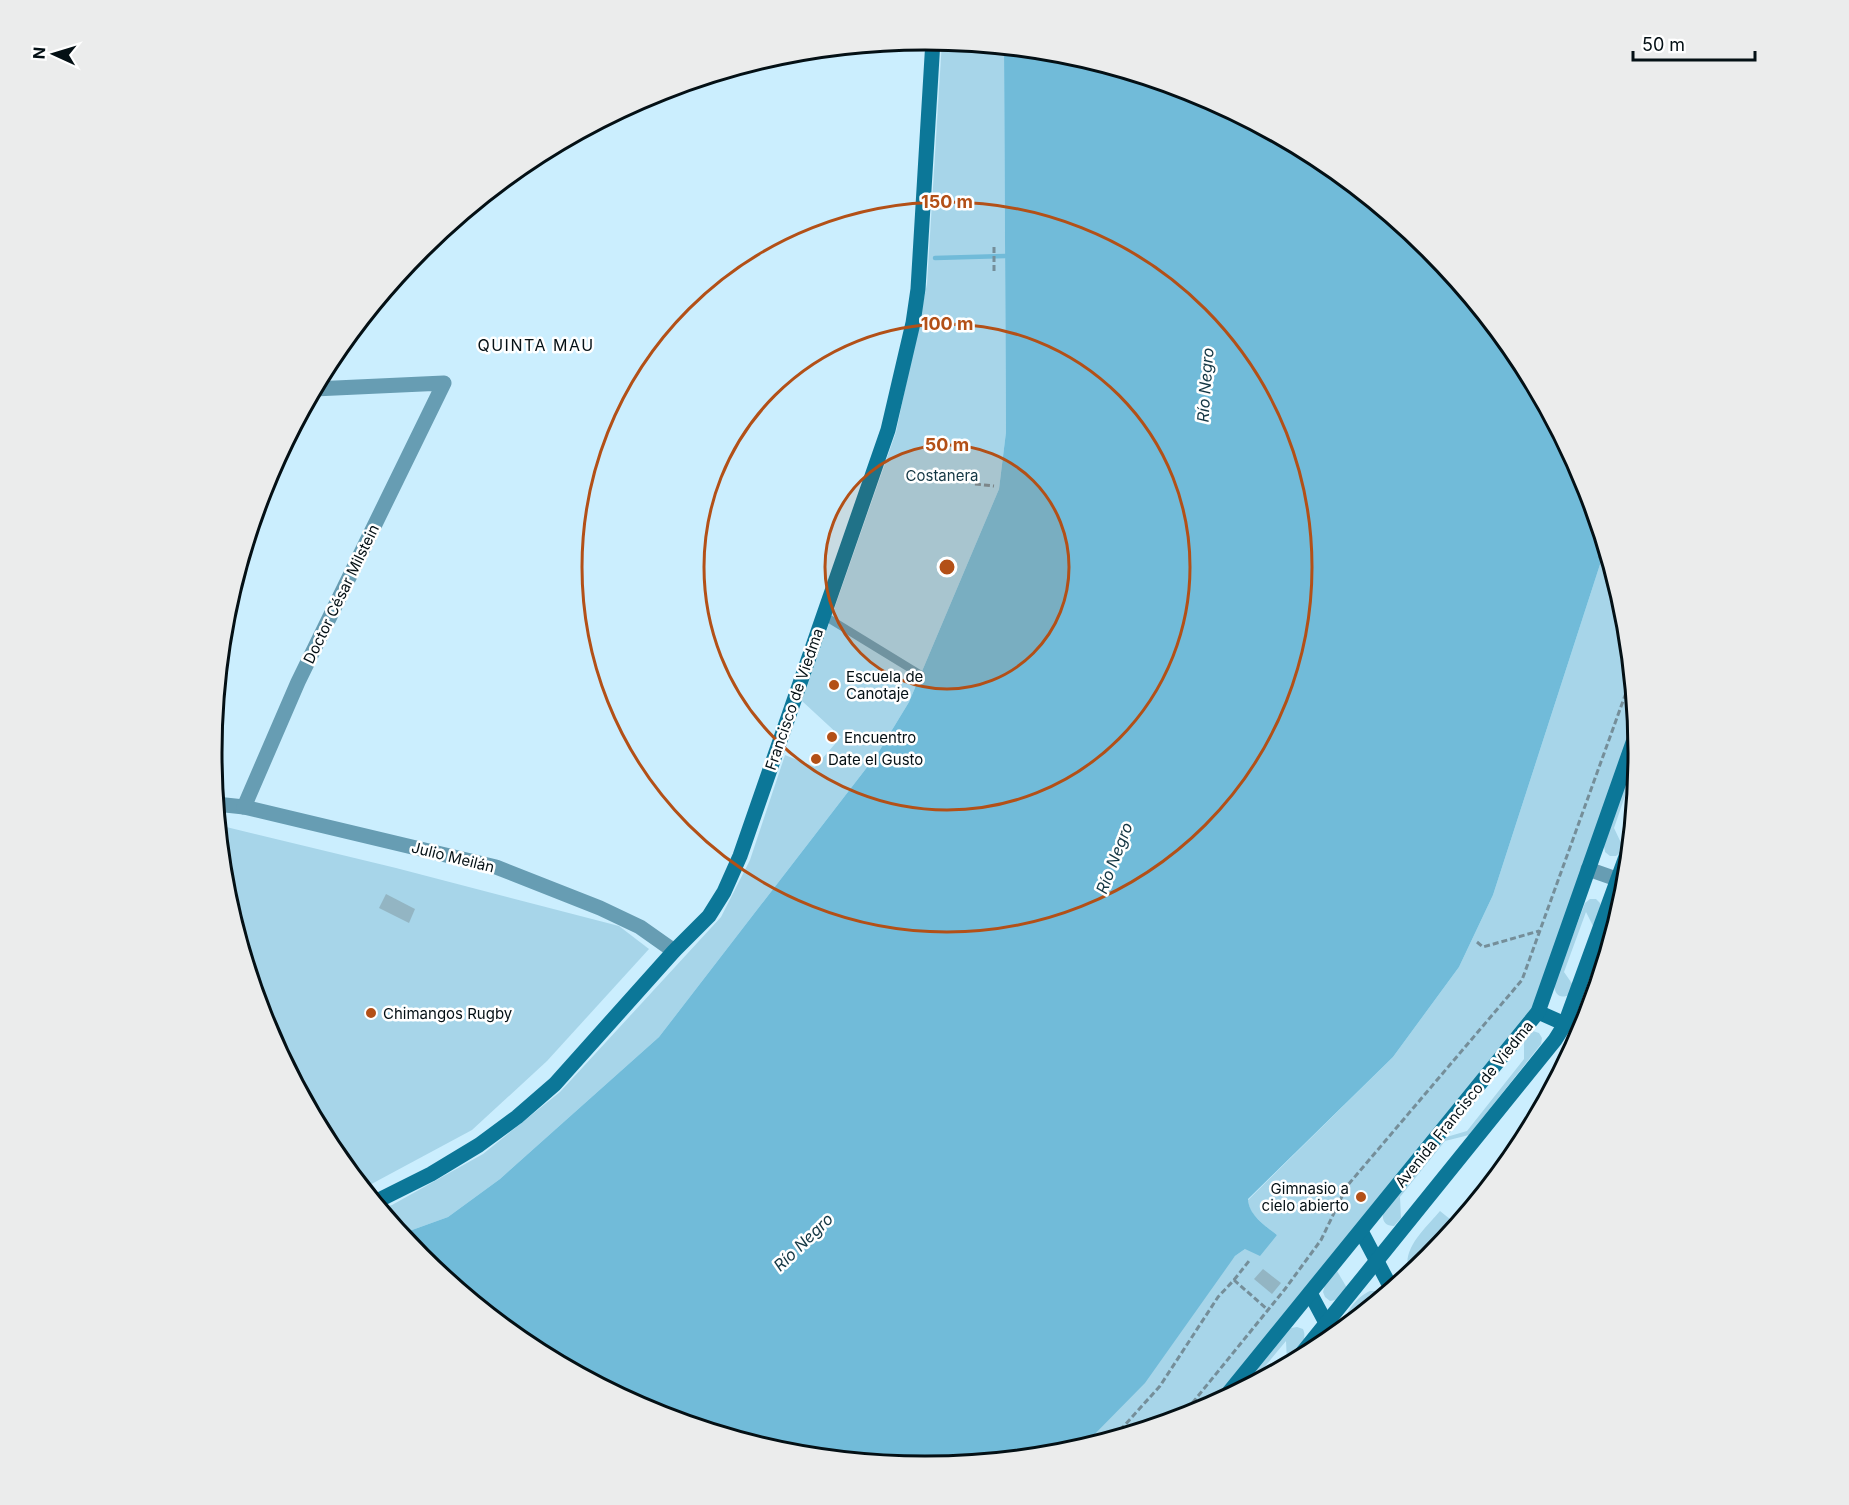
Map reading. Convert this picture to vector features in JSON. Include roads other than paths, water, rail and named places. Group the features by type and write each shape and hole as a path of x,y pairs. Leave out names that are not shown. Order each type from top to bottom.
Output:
{"main road":[{"name":"Francisco de Viedma","path":"382,1199 431,1174 479,1145 517,1117 555,1084 674,951 709,916 724,892 740,856 888,430 913,324 918,289 932,50"},
{"name":"Avenida Francisco de Viedma","path":"1238,1381 1538,1012 1628,757"},
{"name":"Avenida Francisco de Viedma","path":"1335,1322 1377,1260 1555,1040 1565,1024 1608,916"},
{"path":"1538,1012 1565,1024"},
{"path":"1361,1230 1388,1281"},
{"path":"1310,1293 1328,1327"}],"street":[{"name":"Doctor César Milstein","path":"244,807 297,682 444,383 324,389"},
{"name":"Julio Meilán","path":"224,805 244,807 496,867 630,922 674,951"},
{"path":"1588,869 1616,879"}],"lane":[{"path":"823,615 921,675"}],"water":[{"name":"Río Negro","path":"1004,55 1062,63 1106,73 1194,103 1276,144 1315,168 1388,224 1422,255 1453,289 1509,362 1533,401 1574,483 1601,561 1493,895 1459,967 1393,1057 1248,1199 1254,1215 1277,1235 1260,1256 1245,1249 1235,1256 1145,1383 1094,1435 1016,1449 924,1456 833,1449 743,1432 655,1402 573,1361 534,1337 497,1310 461,1281 410,1231 448,1217 500,1179 659,1037 878,753 909,702 999,489 1006,432"}],"waterway":[{"path":"935,258 1005,256"}],"place":[{"name":"Escuela de Canotaje","path":"834,685"},
{"name":"Encuentro","path":"832,737"},
{"name":"Date el Gusto","path":"816,759"},
{"name":"Chimangos Rugby","path":"371,1013"},
{"name":"Gimnasio a cielo abierto","path":"1361,1197"}],"district":[{"name":"QUINTA MAU","path":"536,345"}],"park label":[{"name":"Costanera","path":"942,475"}]}
